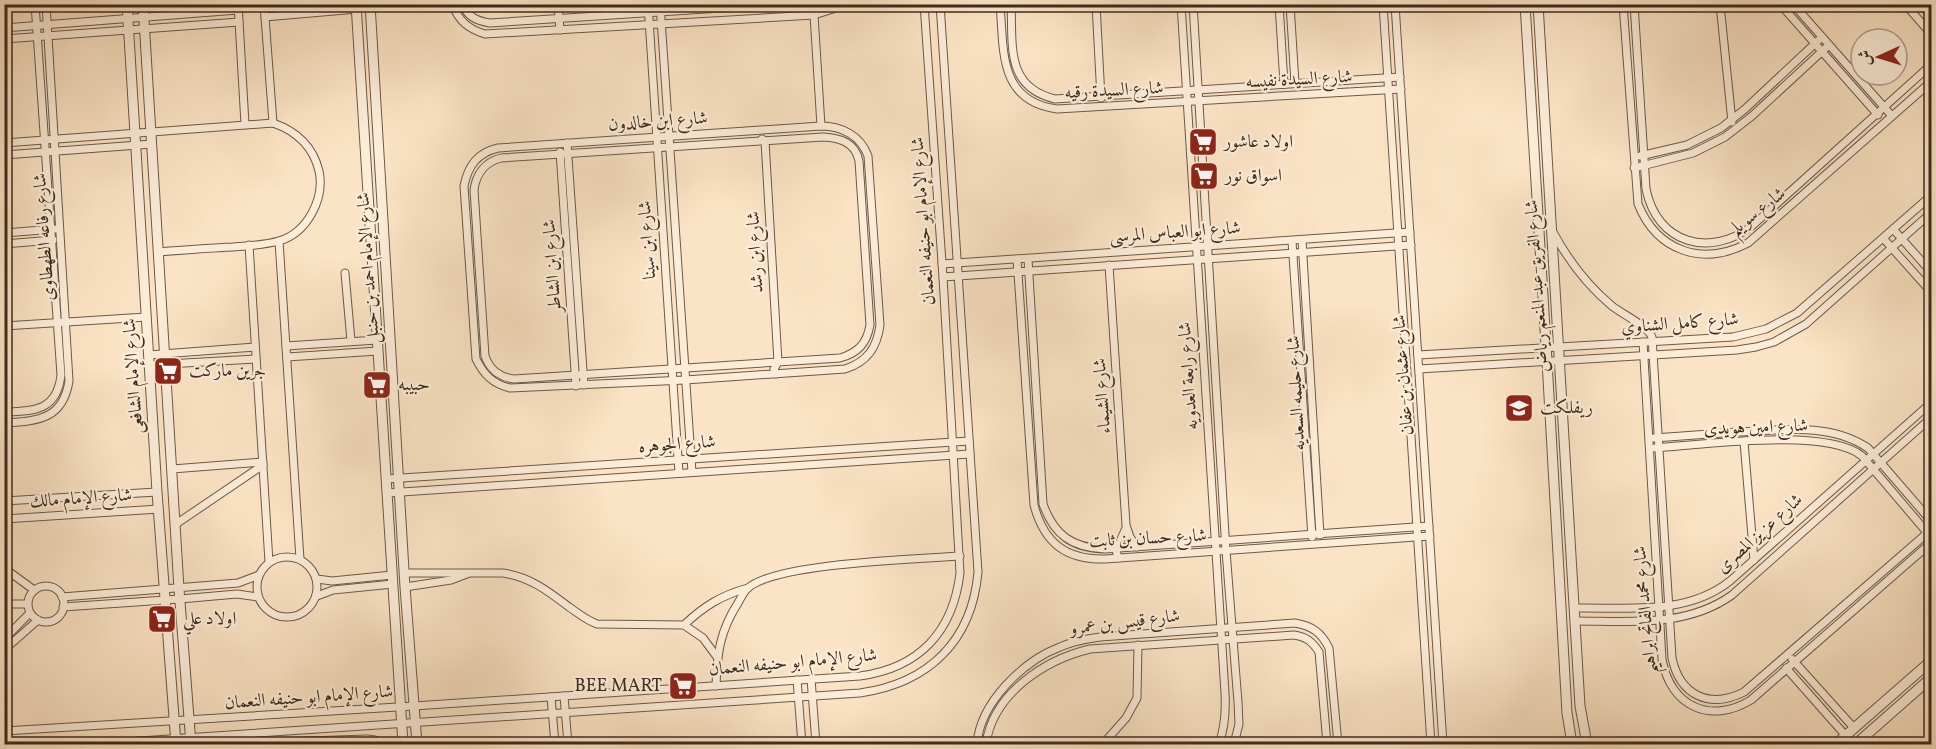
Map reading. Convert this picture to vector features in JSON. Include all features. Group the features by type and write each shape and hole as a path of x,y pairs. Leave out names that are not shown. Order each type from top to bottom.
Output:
{"street":[{"name":"شارع رفاعه الطهطاوى","path":"4,412 36,410 46,405 55,397 60,375 35,4"},
{"name":"شارع رفاعه الطهطاوى","path":"4,423 39,420 51,414 61,405 67,393 69,381 46,4"},
{"name":"شارع الإمام الشافعى","path":"127,4 175,742"},
{"name":"شارع الإمام الشافعى","path":"143,4 179,589 191,741"},
{"path":"264,4 273,123"},
{"name":"شارع الإمام احمد بن حنبل","path":"370,4 404,573 417,744"},
{"path":"452,4 464,25 485,34 814,15 833,9 840,4"},
{"path":"462,4 465,11 472,17 480,22 490,23 784,4"},
{"path":"558,4 560,30"},
{"name":"شارع ابن سينا","path":"648,4 679,473"},
{"name":"شارع ابن سينا","path":"660,4 692,472"},
{"name":"شارع الإمام ابو حنيفه النعمان","path":"4,731 174,722 876,674 917,655 939,633 951,612 958,589 960,556 924,4"},
{"name":"شارع الإمام ابو حنيفه النعمان","path":"94,744 191,741 401,723 860,693 893,686 924,671 949,649 958,635 973,605 978,572 940,4"},
{"name":"شارع السيدة رقيه","path":"1000,4 1005,64 1008,74 1028,99 1057,109 1199,101"},
{"name":"شارع السيدة رقيه","path":"1011,4 1014,61 1018,74 1033,91 1043,96 1054,99 1198,90"},
{"path":"1096,4 1102,106"},
{"name":"شارع رابعة العدويه","path":"1181,4 1226,712 1219,744"},
{"name":"شارع رابعة العدويه","path":"1193,4 1225,540 1239,724 1234,744"},
{"path":"1279,4 1284,84"},
{"path":"1290,4 1295,83"},
{"name":"شارع عثمان بن عفان","path":"1383,4 1431,744"},
{"name":"شارع عثمان بن عفان","path":"1395,4 1443,744"},
{"name":"شارع الفريق عبد المنعم رياض","path":"1525,4 1547,347 1566,702 1572,744"},
{"name":"شارع الفريق عبد المنعم رياض","path":"1538,4 1580,706 1587,744"},
{"name":"شارع سويلم","path":"1623,4 1638,204 1646,221 1658,236 1680,250 1692,253 1716,254 1748,243 1932,81"},
{"name":"شارع سويلم","path":"1634,4 1648,201 1661,223 1682,238 1694,242 1719,243 1742,234 1932,64"},
{"path":"1720,4 1732,121 1735,130"},
{"path":"1780,4 1884,123"},
{"path":"1792,4 1892,116"},
{"path":"1905,4 1932,35"},
{"path":"1921,4 1932,17"},
{"path":"755,6 756,19"},
{"path":"4,28 144,18 238,7 244,124"},
{"path":"265,17 356,7"},
{"name":"شارع الإمام احمد بن حنبل","path":"356,7 403,744"},
{"path":"814,15 821,126"},
{"path":"4,39 239,22"},
{"path":"1633,158 1699,140 1732,121 1822,37"},
{"path":"1634,168 1694,153 1715,144 1735,130 1828,45"},
{"name":"شارع السيدة نفيسه","path":"1198,90 1400,77"},
{"name":"شارع السيدة نفيسه","path":"1199,101 1401,89"},
{"path":"363,118 376,118"},
{"path":"4,143 273,123 287,128 308,146 315,159 320,187 312,214 292,235 279,241 249,245 158,252"},
{"name":"شارع ابن خالدون","path":"821,126 831,126 849,133 866,149 868,156 880,325 876,345 863,361 844,369 672,381 510,388 498,385 481,371 476,359 464,186 469,168 481,154 489,150 563,143 821,126"},
{"name":"شارع ابن رشد","path":"759,130 760,136 765,141"},
{"name":"شارع ابن رشد","path":"769,130 765,141 778,362 774,369 780,373"},
{"name":"شارع ابن خالدون","path":"832,137 840,138 854,148 859,161 870,325 868,334 858,350 840,358 514,379 498,375 485,356 474,190 478,175 487,164 494,160 670,146 832,137"},
{"name":"شارع ابن الشاطر","path":"563,143 580,385"},
{"path":"4,155 152,144"},
{"name":"شارع كامل الشناوي","path":"1418,355 1733,337 1750,334 1782,322 1810,303 1932,195"},
{"name":"شارع كامل الشناوي","path":"1419,369 1737,350 1774,342 1806,324 1932,213"},
{"path":"1550,226 1583,277 1613,307 1651,333 1653,341"},
{"path":"4,233 60,229"},
{"path":"1893,229 1932,273"},
{"name":"شارع ابو العباس المرسى","path":"942,264 1410,232"},
{"path":"1883,238 1932,293"},
{"path":"4,244 61,240"},
{"name":"شارع حليمه السعديه","path":"1292,240 1312,544"},
{"name":"شارع حليمه السعديه","path":"1302,240 1321,544"},
{"path":"279,241 300,559"},
{"path":"249,245 269,562"},
{"name":"شارع ابو العباس المرسى","path":"943,277 1411,245"},
{"name":"شارع حسان بن ثابت","path":"1017,259 1034,505 1037,519 1044,531 1064,551 1091,559 1118,558 1430,536"},
{"name":"شارع حسان بن ثابت","path":"1028,259 1043,504 1047,517 1065,538 1078,545 1091,548 1117,548 1429,526"},
{"name":"شارع الشيماء","path":"1109,265 1126,525 1136,546 1137,557"},
{"path":"345,273 351,341"},
{"path":"867,280 877,279"},
{"path":"375,297 388,297"},
{"path":"472,306 482,305"},
{"path":"4,326 146,317"},
{"path":"286,346 377,340"},
{"name":"شارع محمد الفاتح ابراهيم","path":"1653,341 1672,658 1674,670 1684,686 1699,696 1716,700 1734,697 1753,686 1901,556 1931,535"},
{"name":"شارع محمد الفاتح ابراهيم","path":"1643,342 1662,659 1668,682 1682,699 1697,708 1717,711 1737,708 1758,696 1907,563 1931,535"},
{"path":"165,359 255,347"},
{"path":"286,357 378,351"},
{"path":"149,360 256,359"},
{"name":"شارع عزيز المصرى","path":"1574,608 1659,607 1697,601 1709,596 1754,560 1932,402"},
{"name":"شارع عزيز المصرى","path":"1575,621 1659,620 1705,611 1732,595 1932,417"},
{"name":"شارع امين هويدى","path":"1649,438 1776,430 1804,430 1839,435 1863,445 1873,453 1932,522"},
{"name":"شارع امين هويدى","path":"1649,449 1793,439 1820,441 1853,450 1866,460 1931,535"},
{"name":"شارع الجوهره","path":"386,478 969,441"},
{"path":"1744,442 1754,560"},
{"path":"1029,445 1039,444"},
{"name":"شارع الجوهره","path":"387,493 970,454"},
{"path":"172,469 263,464"},
{"path":"176,524 263,464"},
{"path":"1896,497 1904,490"},
{"name":"شارع الإمام مالك","path":"4,501 158,492"},
{"name":"شارع الإمام مالك","path":"4,519 159,509"},
{"name":"شارع الشيماء","path":"1118,558 1117,548 1126,525"},
{"path":"684,624 713,601 778,574 815,568 960,556"},
{"path":"1901,556 1907,563"},
{"path":"280,557 300,559 313,571 317,579 317,596 306,611 298,616 288,618 270,612 258,597 259,575 269,562 280,557"},
{"path":"4,568 34,590"},
{"path":"404,573 503,573 530,580 597,624 684,624 703,638 717,657"},
{"path":"405,587 451,580 467,574"},
{"path":"62,597 238,583 259,575"},
{"path":"317,579 392,580"},
{"path":"317,596 333,590 392,580"},
{"path":"43,586 52,587 62,597 63,607 52,621 38,620 30,613 27,604 34,590 43,586"},
{"path":"716,686 717,657 725,627 748,588"},
{"path":"63,607 237,594 258,597"},
{"path":"4,604 27,604"},
{"path":"4,639 30,613"},
{"path":"4,650 38,620"},
{"name":"شارع قيس بن عمرو","path":"977,744 982,721 996,698 1029,664 1058,647 1100,637 1295,623 1316,630 1324,638 1329,648 1338,744"},
{"name":"شارع قيس بن عمرو","path":"986,744 992,722 1010,695 1037,672 1053,662 1080,651 1294,635 1304,637 1313,643 1319,652 1327,744"},
{"path":"1103,744 1126,718 1137,698 1138,645"},
{"path":"1788,654 1854,728"},
{"path":"1836,744 1932,660"},
{"path":"1780,661 1846,736"},
{"path":"1856,744 1932,677"},
{"path":"811,679 816,744"},
{"path":"797,680 802,744"},
{"path":"564,696 568,744"},
{"path":"551,697 555,744"},
{"path":"1818,704 1827,697"},
{"path":"220,744 367,739 382,744"}],"place":[{"name":"اولاد عاشور","path":"1203,142"},
{"name":"اسواق نور","path":"1204,176"},
{"name":"جرين ماركت","path":"168,371"},
{"name":"حبيبه","path":"377,385"},
{"name":"ريفلكت","path":"1519,408"},
{"name":"اولاد علي","path":"162,619"},
{"name":"BEE MART","path":"683,686"}]}
